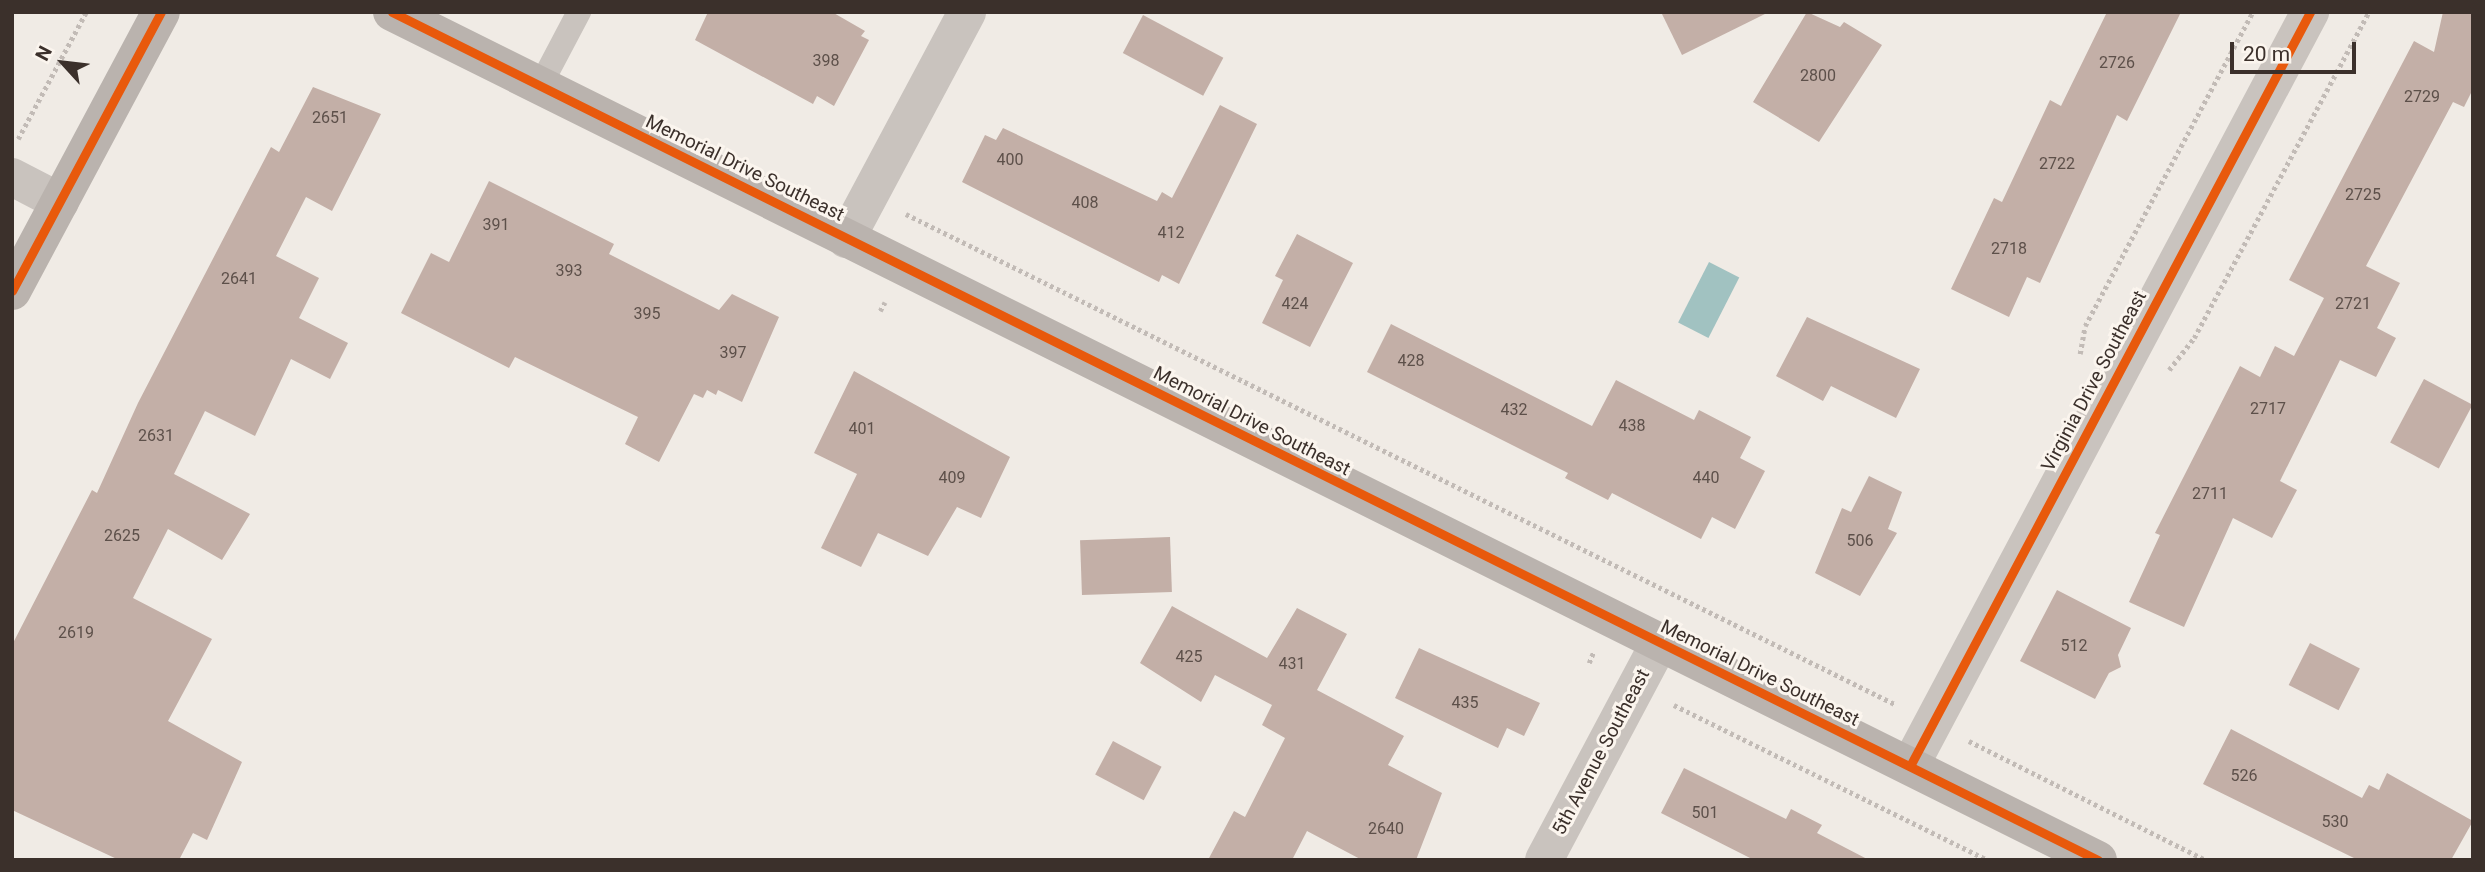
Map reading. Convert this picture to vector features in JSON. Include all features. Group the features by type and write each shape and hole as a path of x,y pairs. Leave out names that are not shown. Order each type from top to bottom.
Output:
{"street":[{"path":"12,291 161,12"},
{"name":"Memorial Drive Southeast","path":"392,12 2098,860"},
{"path":"846,239 967,12"},
{"name":"Virginia Drive Southeast","path":"1910,766 2309,12"},
{"path":"12,177 60,202"},
{"name":"5th Avenue Southeast","path":"1544,860 1659,644"}],"lane":[{"path":"540,86 579,12"}],"path":[{"path":"12,149 86,12"},
{"path":"2078,364 2085,326 2253,12"},
{"path":"2160,382 2194,338 2369,12"},
{"path":"899,211 1903,708"},
{"path":"1667,701 1988,860"},
{"path":"1965,754 1977,729"},
{"path":"1962,737 2206,860"}],"water":[{"path":"1709,262 1739,277 1708,338 1678,323"}],"building":[{"path":"708,12 832,12 865,31 861,36 869,40 834,106 817,96 813,104 695,40"},
{"path":"1661,12 1769,12 1682,55"},
{"path":"1807,12 1840,27 1844,22 1882,45 1819,142 1753,102"},
{"path":"2107,12 2181,12 2127,121 2117,115 2040,283 2027,277 2009,317 1951,289 1994,198 2002,202 2050,100 2061,106"},
{"path":"2443,12 2473,12 2473,89 2464,107 2453,102 2366,266 2400,283 2377,328 2396,338 2376,377 2340,360 2280,481 2297,490 2272,538 2233,518 2184,627 2129,602 2160,535 2155,533 2240,366 2260,377 2275,346 2294,356 2324,298 2289,280 2414,41 2434,52"},
{"path":"1143,15 1223,58 1203,96 1123,53"},
{"path":"313,87 381,114 332,211 306,197 276,256 319,278 299,318 348,343 330,379 291,359 255,436 205,411 174,474 250,514 222,560 168,529 133,598 212,639 168,721 242,762 207,840 193,833 179,860 119,860 12,810 12,645 92,490 97,493 138,403 271,147 279,152"},
{"path":"1220,105 1257,124 1179,284 1162,275 1159,282 962,182 985,135 996,140 1003,128 1157,201 1162,192 1172,198"},
{"path":"489,181 614,244 609,254 719,310 732,294 779,317 742,402 718,390 716,395 707,390 703,398 694,394 659,462 625,444 638,417 515,357 509,368 401,313 431,253 449,262"},
{"path":"1297,234 1353,263 1310,347 1262,323 1283,280 1275,276"},
{"path":"1807,317 1920,369 1896,418 1831,386 1823,401 1776,376"},
{"path":"1391,324 1592,426 1616,380 1694,420 1699,410 1751,437 1740,458 1765,471 1735,529 1712,517 1701,539 1612,493 1608,500 1565,478 1568,473 1367,372"},
{"path":"854,371 1010,457 981,518 957,507 928,556 878,533 861,567 821,548 857,474 814,453"},
{"path":"2424,379 2473,405 2439,468 2390,443"},
{"path":"1869,476 1902,492 1888,529 1897,533 1860,596 1815,573 1842,508 1851,512"},
{"path":"1170,537 1172,592 1082,595 1080,540"},
{"path":"2057,590 2131,628 2118,655 2121,667 2109,673 2095,699 2020,661"},
{"path":"1172,606 1267,658 1297,608 1347,634 1317,690 1404,736 1388,765 1442,793 1416,860 1362,860 1307,831 1292,860 1208,860 1234,811 1245,817 1285,738 1262,725 1272,705 1215,675 1201,702 1140,663"},
{"path":"2310,643 2360,668 2339,710 2289,685"},
{"path":"1419,648 1540,703 1524,736 1507,728 1498,748 1395,698"},
{"path":"2231,729 2362,798 2369,785 2379,790 2387,773 2473,821 2451,860 2358,860 2203,784"},
{"path":"1113,741 1162,767 1144,800 1095,775"},
{"path":"1684,768 1786,819 1791,809 1822,825 1817,833 1869,860 1754,860 1661,813"}],"cycle path":[{"path":"12,291 161,12"},
{"path":"392,12 2098,860"},
{"path":"1910,766 2310,12"}]}
